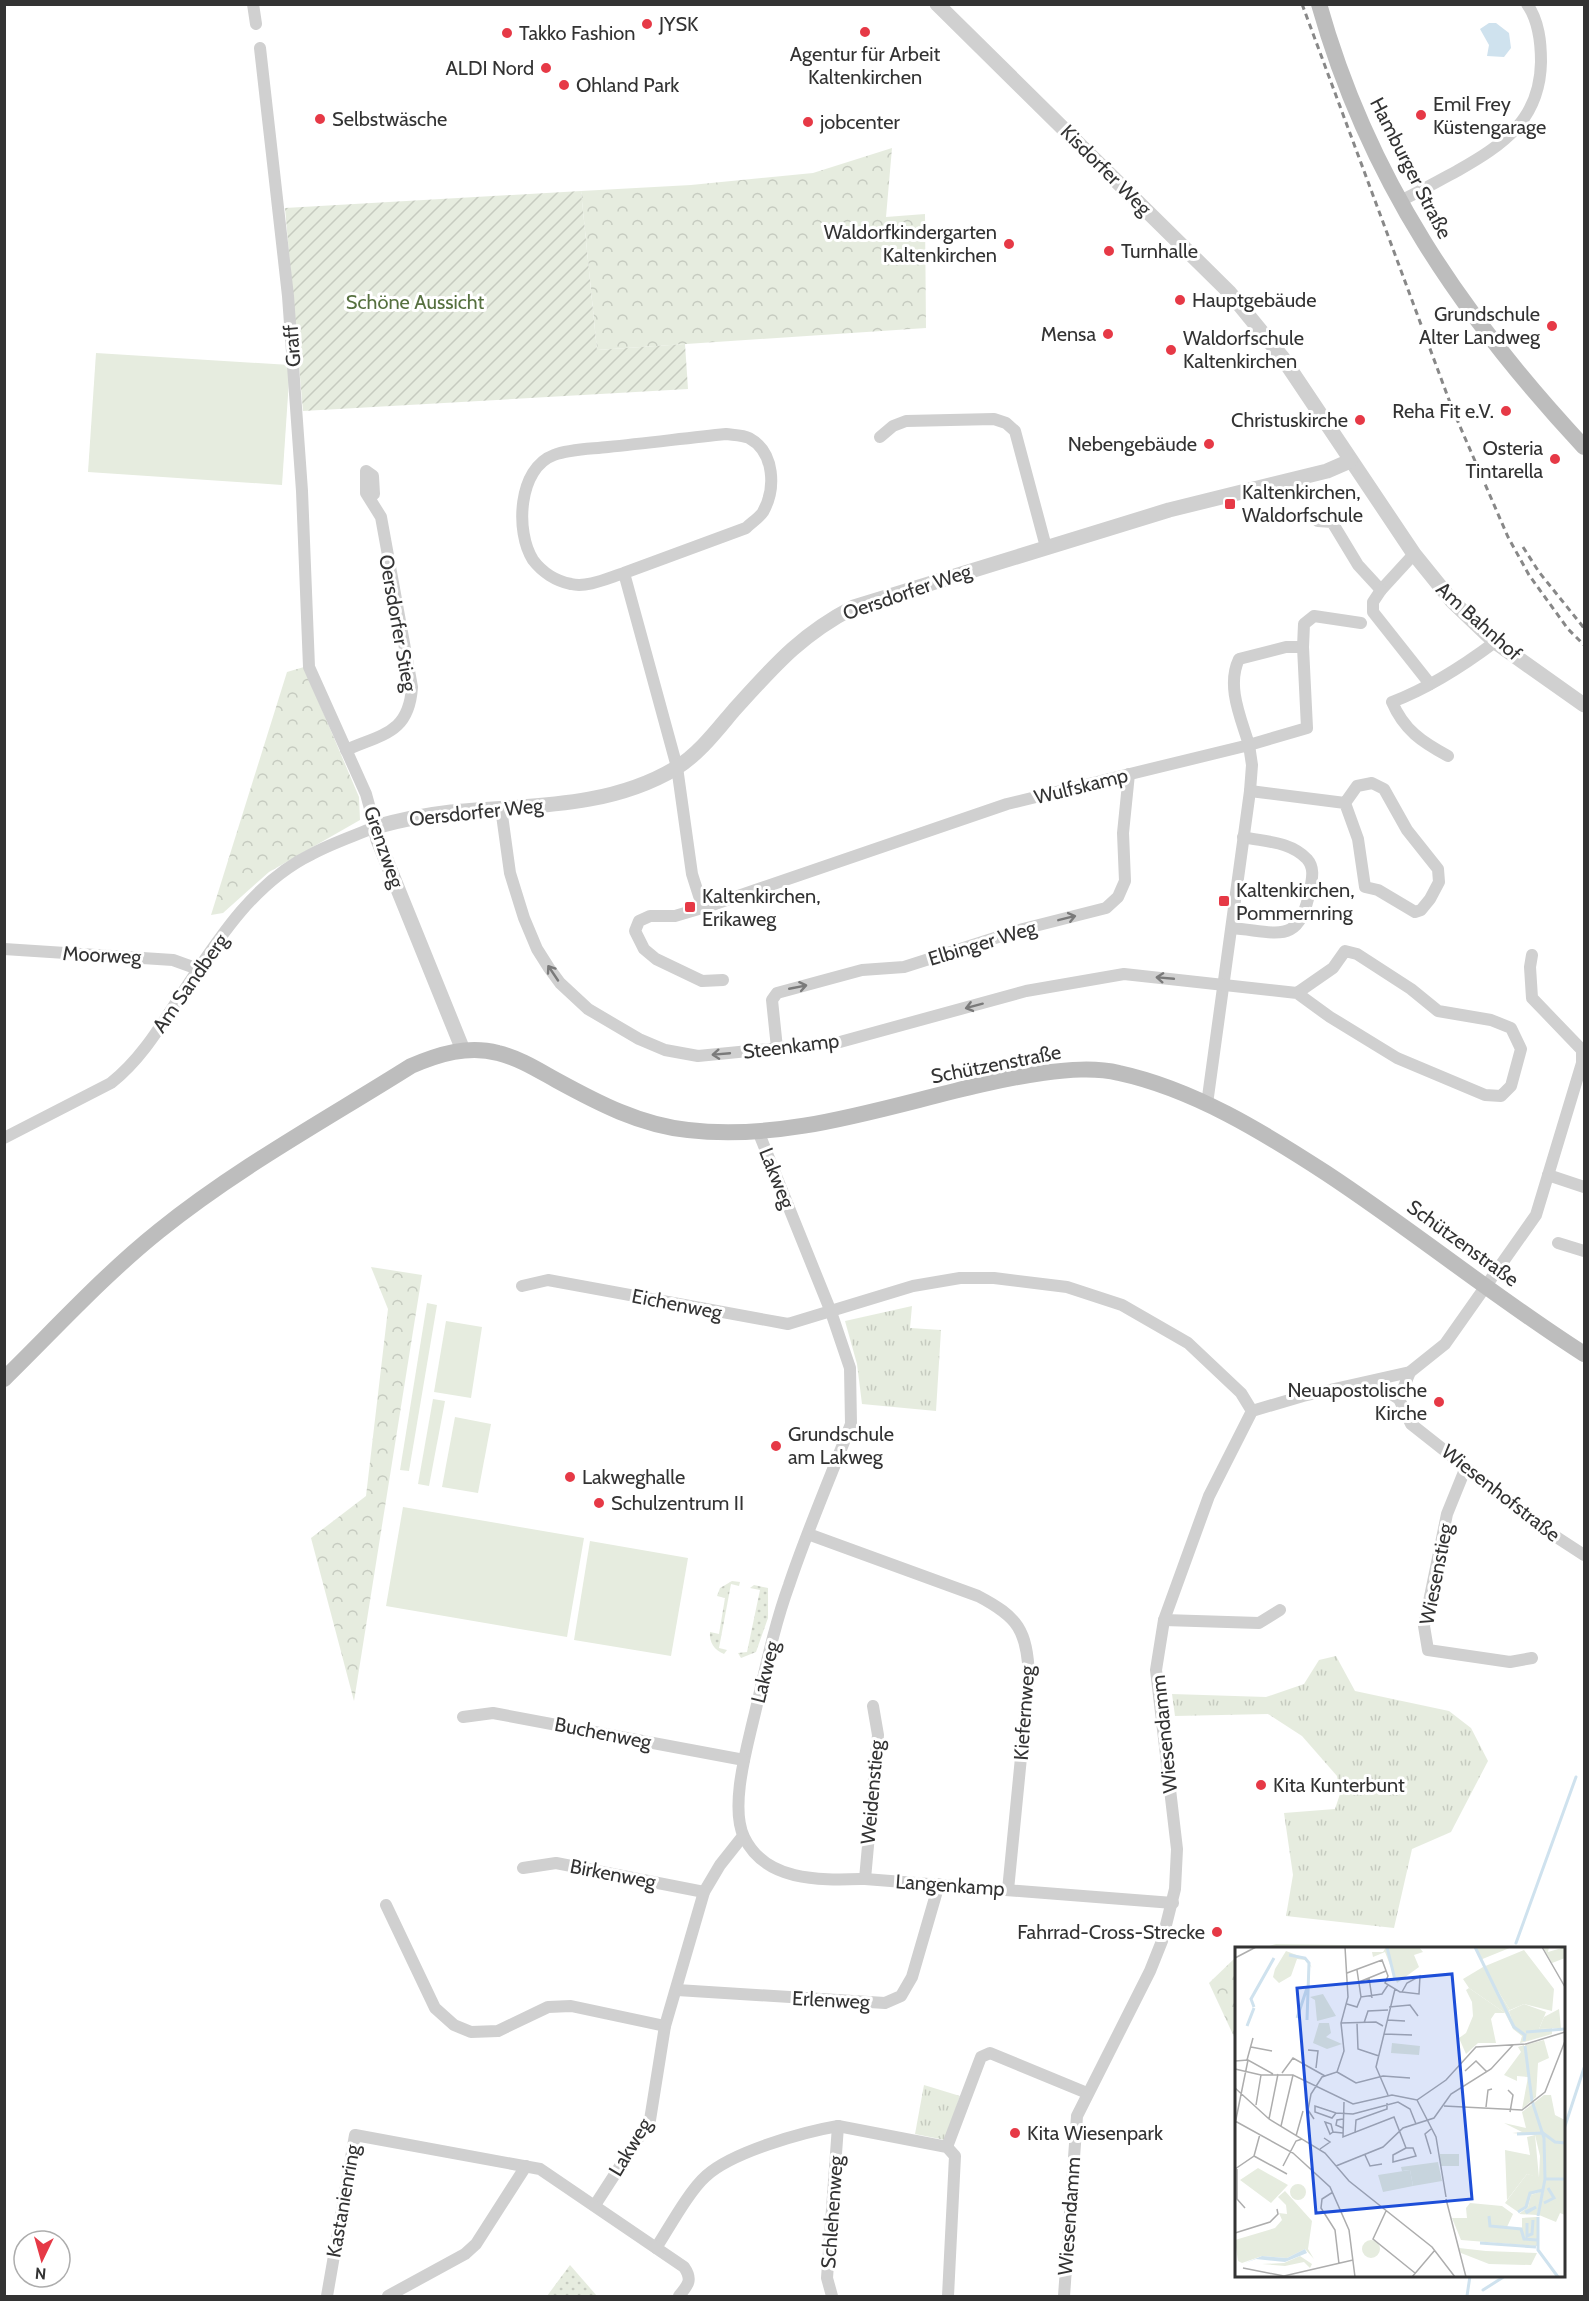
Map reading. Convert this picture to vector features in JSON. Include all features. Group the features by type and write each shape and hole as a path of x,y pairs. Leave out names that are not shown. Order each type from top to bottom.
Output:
{"main road":[{"name":"Hamburger Straße","path":"1319,4 1354,105 1400,201 1426,247 1483,331 1584,447"},
{"name":"Schützenstraße","path":"4,1379 110,1274 159,1231 209,1193 411,1066 436,1055 463,1050 499,1053 623,1114 669,1128 715,1133 758,1131 822,1122 1041,1073 1080,1070 1117,1072 1207,1104 1271,1137 1376,1206 1584,1354"}],"street":[{"path":"253,4 256,24"},
{"name":"Kisdorfer Weg","path":"937,4 1229,292 1282,357 1350,461"},
{"path":"1400,201 1501,145 1523,121 1541,82 1541,44 1533,14 1527,4"},
{"name":"Graff","path":"260,48 280,206 295,381 302,491 306,644"},
{"path":"880,437 893,426 906,421 994,419 1006,423 1015,431 1046,547"},
{"path":"726,434 748,437 762,448 772,480 762,514 746,528 624,573 598,582 572,585 549,576 533,559 525,536 523,513 525,488 535,469 553,455 726,434"},
{"name":"Oersdorfer Weg","path":"375,827 416,816 594,800 637,787 677,767 700,749 791,648 821,624 882,597 1169,510 1327,471 1350,461"},
{"name":"Am Bahnhof","path":"1350,461 1414,554 1452,601 1495,642 1584,705"},
{"name":"Oersdorfer Stieg","path":"346,750 399,726 409,711 411,702 412,687 381,517 370,496"},
{"path":"1318,521 1332,522 1358,565 1382,590"},
{"path":"1414,554 1373,602 1373,612 1430,684"},
{"path":"624,573 677,767 692,874 699,896 703,902 712,905"},
{"path":"1207,1104 1252,765 1233,682 1233,671 1239,659 1286,647 1303,646 1304,624 1314,616 1361,623"},
{"path":"1448,756 1412,734 1400,721 1392,702 1465,664 1495,642"},
{"name":"Grenzweg","path":"306,644 309,667 366,794 378,840 463,1050"},
{"name":"Wulfskamp","path":"723,980 702,981 656,959 644,949 635,931 639,921 651,916 675,916 712,905 1007,804 1249,745 1307,728 1303,646"},
{"name":"Elbinger Weg","path":"777,1048 772,1000 777,993 862,970 904,967 1023,929 1106,908 1118,897 1125,881 1123,832 1129,774"},
{"path":"1372,783 1384,789 1407,830 1438,869 1439,882 1421,910 1415,912 1408,910 1378,890 1365,887 1358,839 1345,803 1357,786 1372,783"},
{"path":"1250,791 1345,803"},
{"name":"Steenkamp","path":"501,808 510,873 524,918 537,949 560,983 588,1010 639,1039 665,1050 698,1056 840,1042 1026,991 1124,974 1223,983 1297,993"},
{"name":"Am Sandberg","path":"4,1138 111,1083 144,1050 198,969 254,896 310,854 375,827"},
{"path":"1232,928 1281,932 1298,925 1306,912 1313,873 1308,861 1292,848 1243,837"},
{"name":"Moorweg","path":"4,949 172,960 198,969"},
{"path":"1346,951 1366,960 1438,1011 1491,1020 1511,1028 1521,1048 1511,1086 1501,1096 1485,1095 1397,1058 1330,1017 1297,993 1333,968 1346,951"},
{"path":"1252,1411 1303,1396 1410,1372 1444,1344 1536,1215 1582,1063 1583,1051 1532,998 1530,966 1533,955"},
{"name":"Lakweg","path":"595,2205 650,2120 665,2026 704,1892 720,1865 743,1836 739,1818 744,1760 788,1586 851,1424 850,1368 831,1312 758,1131"},
{"path":"1548,1174 1584,1187"},
{"path":"1558,1243 1584,1251"},
{"name":"Eichenweg","path":"522,1286 548,1280 788,1324 913,1286 960,1278 994,1278 1067,1287 1122,1305 1188,1343 1241,1393 1252,1411"},
{"path":"1372,1382 1399,1399 1410,1372"},
{"name":"Wiesenhofstraße","path":"1399,1399 1411,1424 1544,1529 1584,1555"},
{"name":"Wiesendamm","path":"1064,2296 1077,2116 1150,1971 1173,1903 1177,1848 1156,1670 1164,1620 1209,1496 1252,1411"},
{"name":"Wiesenstieg","path":"1466,1467 1447,1514 1424,1626 1425,1642 1428,1650 1510,1662 1532,1658"},
{"name":"Kiefernweg","path":"808,1534 978,1596 1003,1610 1017,1627 1028,1646 1029,1676 1008,1890"},
{"path":"1164,1620 1258,1623 1280,1610"},
{"name":"Weidenstieg","path":"865,1879 878,1735 873,1706"},
{"name":"Buchenweg","path":"463,1717 493,1713 744,1760"},
{"name":"Langenkamp","path":"743,1836 751,1849 767,1864 791,1875 815,1880 865,1879 1173,1903"},
{"name":"Birkenweg","path":"523,1869 556,1863 704,1892"},
{"name":"Erlenweg","path":"677,1990 885,2003 901,1996 912,1977 939,1884"},
{"path":"386,1905 435,2008 454,2025 471,2032 498,2031 548,2007 572,2007 665,2026"},
{"path":"947,2147 981,2057 990,2053 1087,2093"},
{"path":"656,2248 704,2177 728,2160 820,2129 838,2126 947,2147 955,2156 948,2296"},
{"name":"Schlehenweg","path":"832,2296 827,2278 838,2126"},
{"name":"Kastanienring","path":"327,2296 355,2135 540,2169 684,2267 689,2275 690,2283 679,2296"},
{"path":"388,2296 465,2254 476,2244 526,2166"}],"green space":[{"path":"892,148 886,217 925,214 926,328 597,350 581,191 691,185 813,173"},
{"name":"Schöne Aussicht","path":"581,191 597,350 685,344 688,389 303,411 285,208"},
{"path":"96,353 290,365 282,485 88,472"},
{"path":"304,667 359,797 360,820 269,872 223,913 211,915 287,672"},
{"path":"371,1267 422,1275 354,1701 311,1538 366,1496 388,1309"},
{"path":"427,1303 437,1305 409,1471 400,1470"},
{"path":"912,1306 910,1328 941,1330 936,1411 862,1404 857,1364 845,1321"},
{"path":"446,1321 482,1327 471,1398 434,1392"},
{"path":"433,1399 445,1401 429,1486 418,1484"},
{"path":"455,1417 491,1424 478,1493 442,1487"},
{"path":"403,1507 584,1538 567,1637 386,1606"},
{"path":"590,1541 688,1558 671,1656 574,1640"},
{"path":"732,1581 740,1582 739,1586 731,1584 719,1648 727,1650 724,1654 713,1645 710,1632 719,1634 725,1598 717,1596 720,1588"},
{"path":"754,1585 768,1588 768,1618 756,1652 741,1658 738,1653 747,1652 760,1590 750,1588"},
{"path":"1336,1656 1355,1691 1449,1711 1471,1728 1488,1761 1451,1832 1412,1849 1394,1928 1286,1916 1293,1875 1284,1813 1335,1809 1340,1794 1337,1776 1302,1736 1268,1714 1175,1716 1172,1694 1266,1697 1304,1684 1319,1660"},
{"path":"1276,1944 1407,1946 1407,1947 1266,1947"},
{"path":"1235,1958 1235,2039 1209,1983"},
{"path":"924,2085 960,2096 945,2140 915,2134"},
{"path":"570,2265 597,2296 547,2296"}],"water":[{"path":"1489,23 1496,23 1509,33 1511,48 1504,57 1487,56 1489,45 1480,29"}],"waterway":[{"path":"1516,1943 1576,1777"},
{"path":"1565,2126 1584,2068"},
{"path":"1467,2296 1470,2277"},
{"path":"1483,2290 1503,2277"}],"railway":[{"path":"1302,4 1452,408 1508,537 1529,575 1568,629 1584,645"},
{"path":"1523,547 1539,572 1584,628"}],"place":[{"name":"JYSK","path":"647,24"},
{"name":"Agentur für Arbeit Kaltenkirchen","path":"865,32"},
{"name":"Takko Fashion","path":"507,33"},
{"name":"ALDI Nord","path":"546,68"},
{"name":"Ohland Park","path":"564,85"},
{"name":"Emil Frey Küstengarage","path":"1421,115"},
{"name":"Selbstwäsche","path":"320,119"},
{"name":"jobcenter","path":"808,122"},
{"name":"Waldorfkindergarten Kaltenkirchen","path":"1009,244"},
{"name":"Turnhalle","path":"1109,251"},
{"name":"Hauptgebäude","path":"1180,300"},
{"name":"Grundschule Alter Landweg","path":"1552,326"},
{"name":"Mensa","path":"1108,334"},
{"name":"Waldorfschule Kaltenkirchen","path":"1171,350"},
{"name":"Reha Fit e.V.","path":"1506,411"},
{"name":"Christuskirche","path":"1360,420"},
{"name":"Nebengebäude","path":"1209,444"},
{"name":"Osteria Tintarella","path":"1555,459"},
{"name":"Kaltenkirchen, Waldorfschule","path":"1230,504"},
{"name":"Kaltenkirchen, Pommernring","path":"1224,901"},
{"name":"Kaltenkirchen, Erikaweg","path":"690,907"},
{"name":"Neuapostolische Kirche","path":"1439,1402"},
{"name":"Grundschule am Lakweg","path":"776,1446"},
{"name":"Lakweghalle","path":"570,1477"},
{"name":"Schulzentrum II","path":"599,1503"},
{"name":"Kita Kunterbunt","path":"1261,1785"},
{"name":"Fahrrad-Cross-Strecke","path":"1217,1932"},
{"name":"Kita Wiesenpark","path":"1015,2133"}]}
